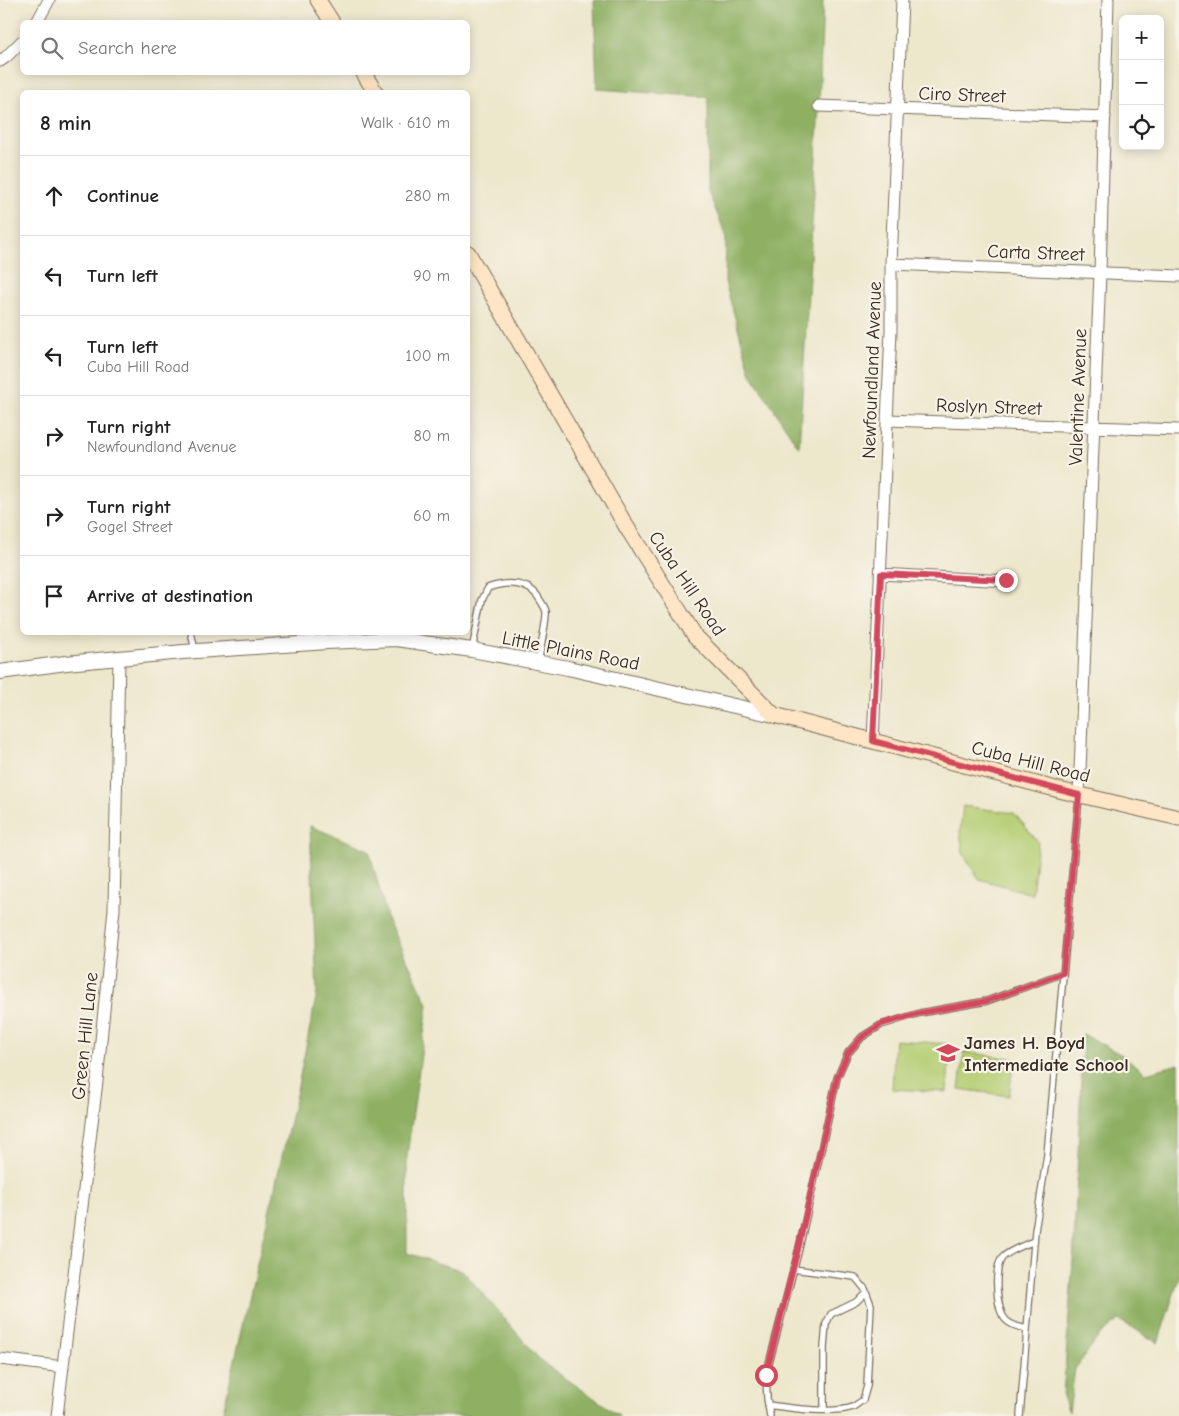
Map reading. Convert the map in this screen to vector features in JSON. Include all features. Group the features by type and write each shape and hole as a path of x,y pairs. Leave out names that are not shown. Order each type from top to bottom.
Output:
{"main road":[{"path":"318,0 331,20"},
{"path":"365,75 373,90"},
{"name":"Cuba Hill Road","path":"470,256 626,526 696,636 774,715 1079,795 1179,818"}],"street":[{"path":"38,20 49,0"},
{"name":"Newfoundland Avenue","path":"873,741 891,331 891,264 902,0"},
{"name":"Valentine Avenue","path":"1079,795 1100,273 1108,0"},
{"path":"0,61 6,58 20,43"},
{"name":"Ciro Street","path":"819,106 1105,117"},
{"name":"Carta Street","path":"891,264 1179,276"},
{"name":"Roslyn Street","path":"887,420 1179,430"},
{"path":"881,574 1006,580"},
{"name":"Little Plains Road","path":"0,672 66,662 326,637 396,639 538,662 656,686 774,715"},
{"name":"Green Hill Lane","path":"57,1416 97,1081 114,909 119,658"},
{"path":"0,1359 63,1367"}],"lane":[{"path":"472,650 482,600 488,588 499,583 513,583 528,588 538,596 546,611 538,662"},
{"path":"192,635 195,651"},
{"path":"1020,1416 1034,1241 1047,1155 1079,795"},
{"path":"770,1416 766,1375 793,1269 837,1078 848,1053 862,1037 882,1024 920,1013 987,1001 1063,973"},
{"path":"1027,1330 1011,1325 1001,1314 997,1282 999,1263 1003,1256 1034,1241"},
{"path":"768,1405 800,1409 852,1407 863,1400 867,1386 871,1305 866,1292 855,1277 793,1269"},
{"path":"824,1409 826,1324 831,1314 856,1302 866,1292"}],"green space":[{"path":"594,0 823,0 819,106 799,448 751,374 725,282 726,235 708,192 708,97 597,89"},
{"path":"963,806 1014,813 1038,842 1032,894 979,879 963,853 960,831"},
{"path":"310,826 369,850 388,921 428,1004 407,1156 407,1253 463,1271 542,1362 620,1416 222,1416 295,1100 317,993"},
{"path":"1083,1034 1122,1055 1146,1073 1179,1064 1179,1278 1158,1343 1119,1320 1099,1336 1075,1369 1069,1412 1063,1397 1074,1246"},
{"path":"895,1040 950,1044 947,1092 892,1089"},
{"path":"964,1052 1014,1059 1009,1096 959,1089"}],"place":[{"name":"James H. Boyd Intermediate School","path":"948,1053"}],"route":[{"path":"766,1375 798,1249 837,1078 848,1053 862,1037 882,1024 920,1013 987,1001 1063,973 1079,795 873,741 881,574 1006,580"}]}
